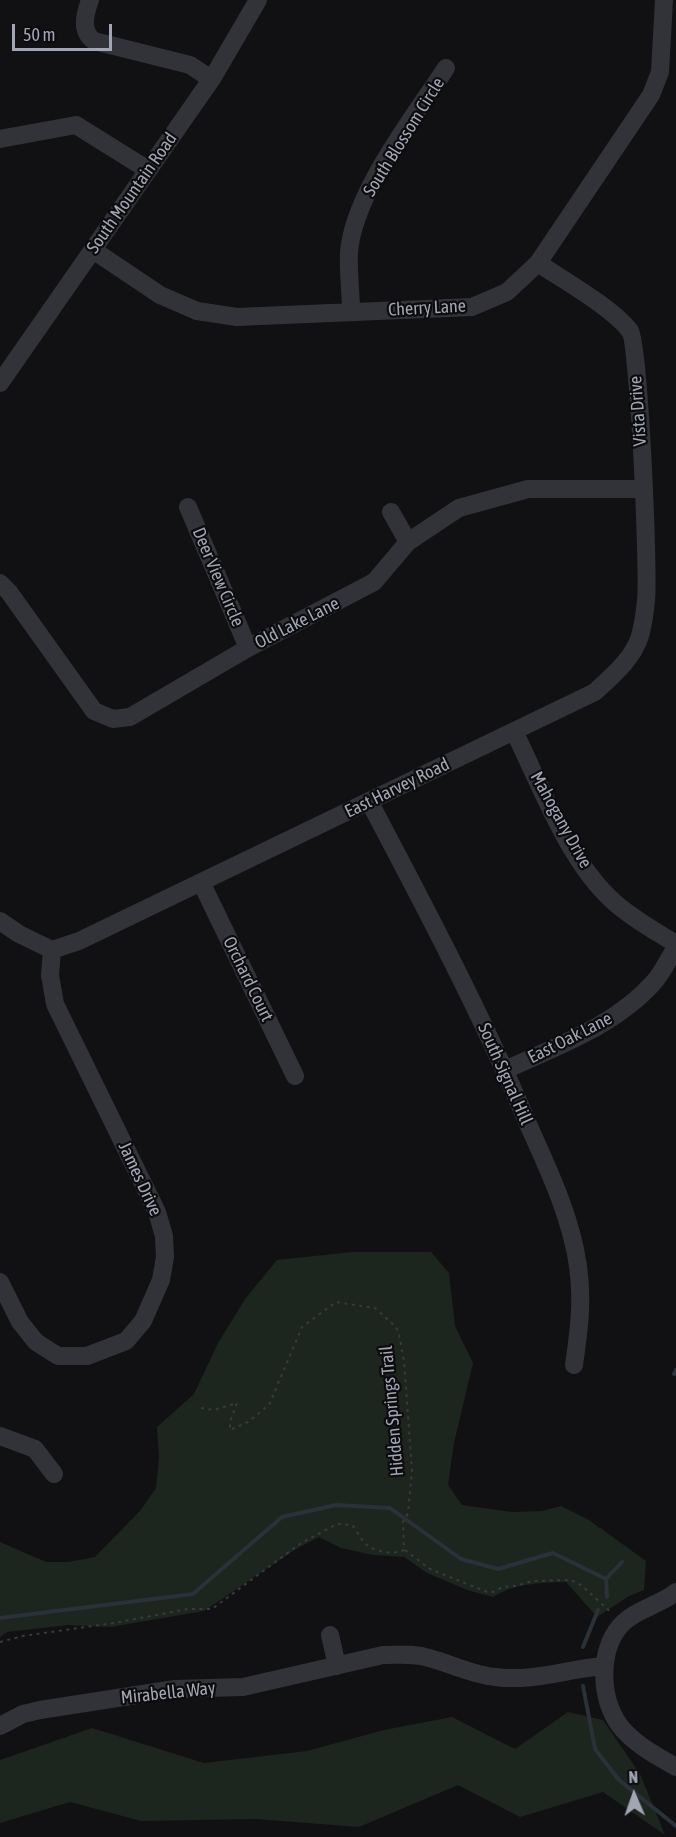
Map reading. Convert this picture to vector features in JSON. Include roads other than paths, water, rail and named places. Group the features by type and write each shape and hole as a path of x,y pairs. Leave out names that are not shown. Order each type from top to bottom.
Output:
{"street":[{"path":"90,0 85,14 85,27 90,39 190,65 211,79"},
{"name":"South Mountain Road","path":"0,383 211,79 258,0"},
{"name":"Cherry Lane","path":"93,250 160,296 197,311 237,317 472,307 507,292 538,263 651,94 660,72 664,0"},
{"name":"South Blossom Circle","path":"351,312 349,252 354,224 376,176 447,68"},
{"path":"0,139 76,125 148,170"},
{"name":"Vista Drive","path":"538,263 638,328 635,358 643,489"},
{"name":"Old Lake Lane","path":"0,583 9,592 94,711 113,718 130,717 248,648 375,582 408,542 459,508 528,489 643,489"},
{"name":"East Harvey Road","path":"52,950 79,941 594,692 621,669 639,637 646,598 643,489"},
{"name":"Deer View Circle","path":"188,507 248,648"},
{"path":"391,512 408,542"},
{"name":"Mahogany Drive","path":"514,731 568,842 588,873 613,902 676,945"},
{"name":"South Signal Hill","path":"369,801 439,934 505,1070 556,1189 576,1255 582,1309 574,1365"},
{"name":"Orchard Court","path":"201,882 295,1076"},
{"path":"0,921 19,934 52,950"},
{"name":"East Oak Lane","path":"505,1070 605,1023 630,1006 655,981 676,945"},
{"name":"James Drive","path":"0,1282 25,1329 36,1342 58,1356 87,1356 126,1341 143,1321 161,1280 165,1257 164,1236 157,1212 55,1004 50,975 52,950"},
{"path":"0,1436 35,1449 54,1474"},
{"path":"676,1592 664,1602 635,1613 624,1623 611,1638 604,1666 608,1703 621,1726 644,1748 676,1767"},
{"path":"330,1635 337,1666"},
{"name":"Mirabella Way","path":"0,1726 23,1714 40,1710 175,1689 243,1687 383,1655 406,1654 426,1657 473,1674 516,1679 554,1675 577,1668 604,1666"}],"waterway":[{"path":"674,1374 676,1370"},
{"path":"0,1618 193,1594 282,1517 336,1505 390,1508 461,1559 498,1569 553,1553 606,1579 607,1597"},
{"path":"606,1579 622,1562"},
{"path":"583,1647 598,1610"},
{"path":"583,1686 595,1749 619,1780 676,1826"}]}
